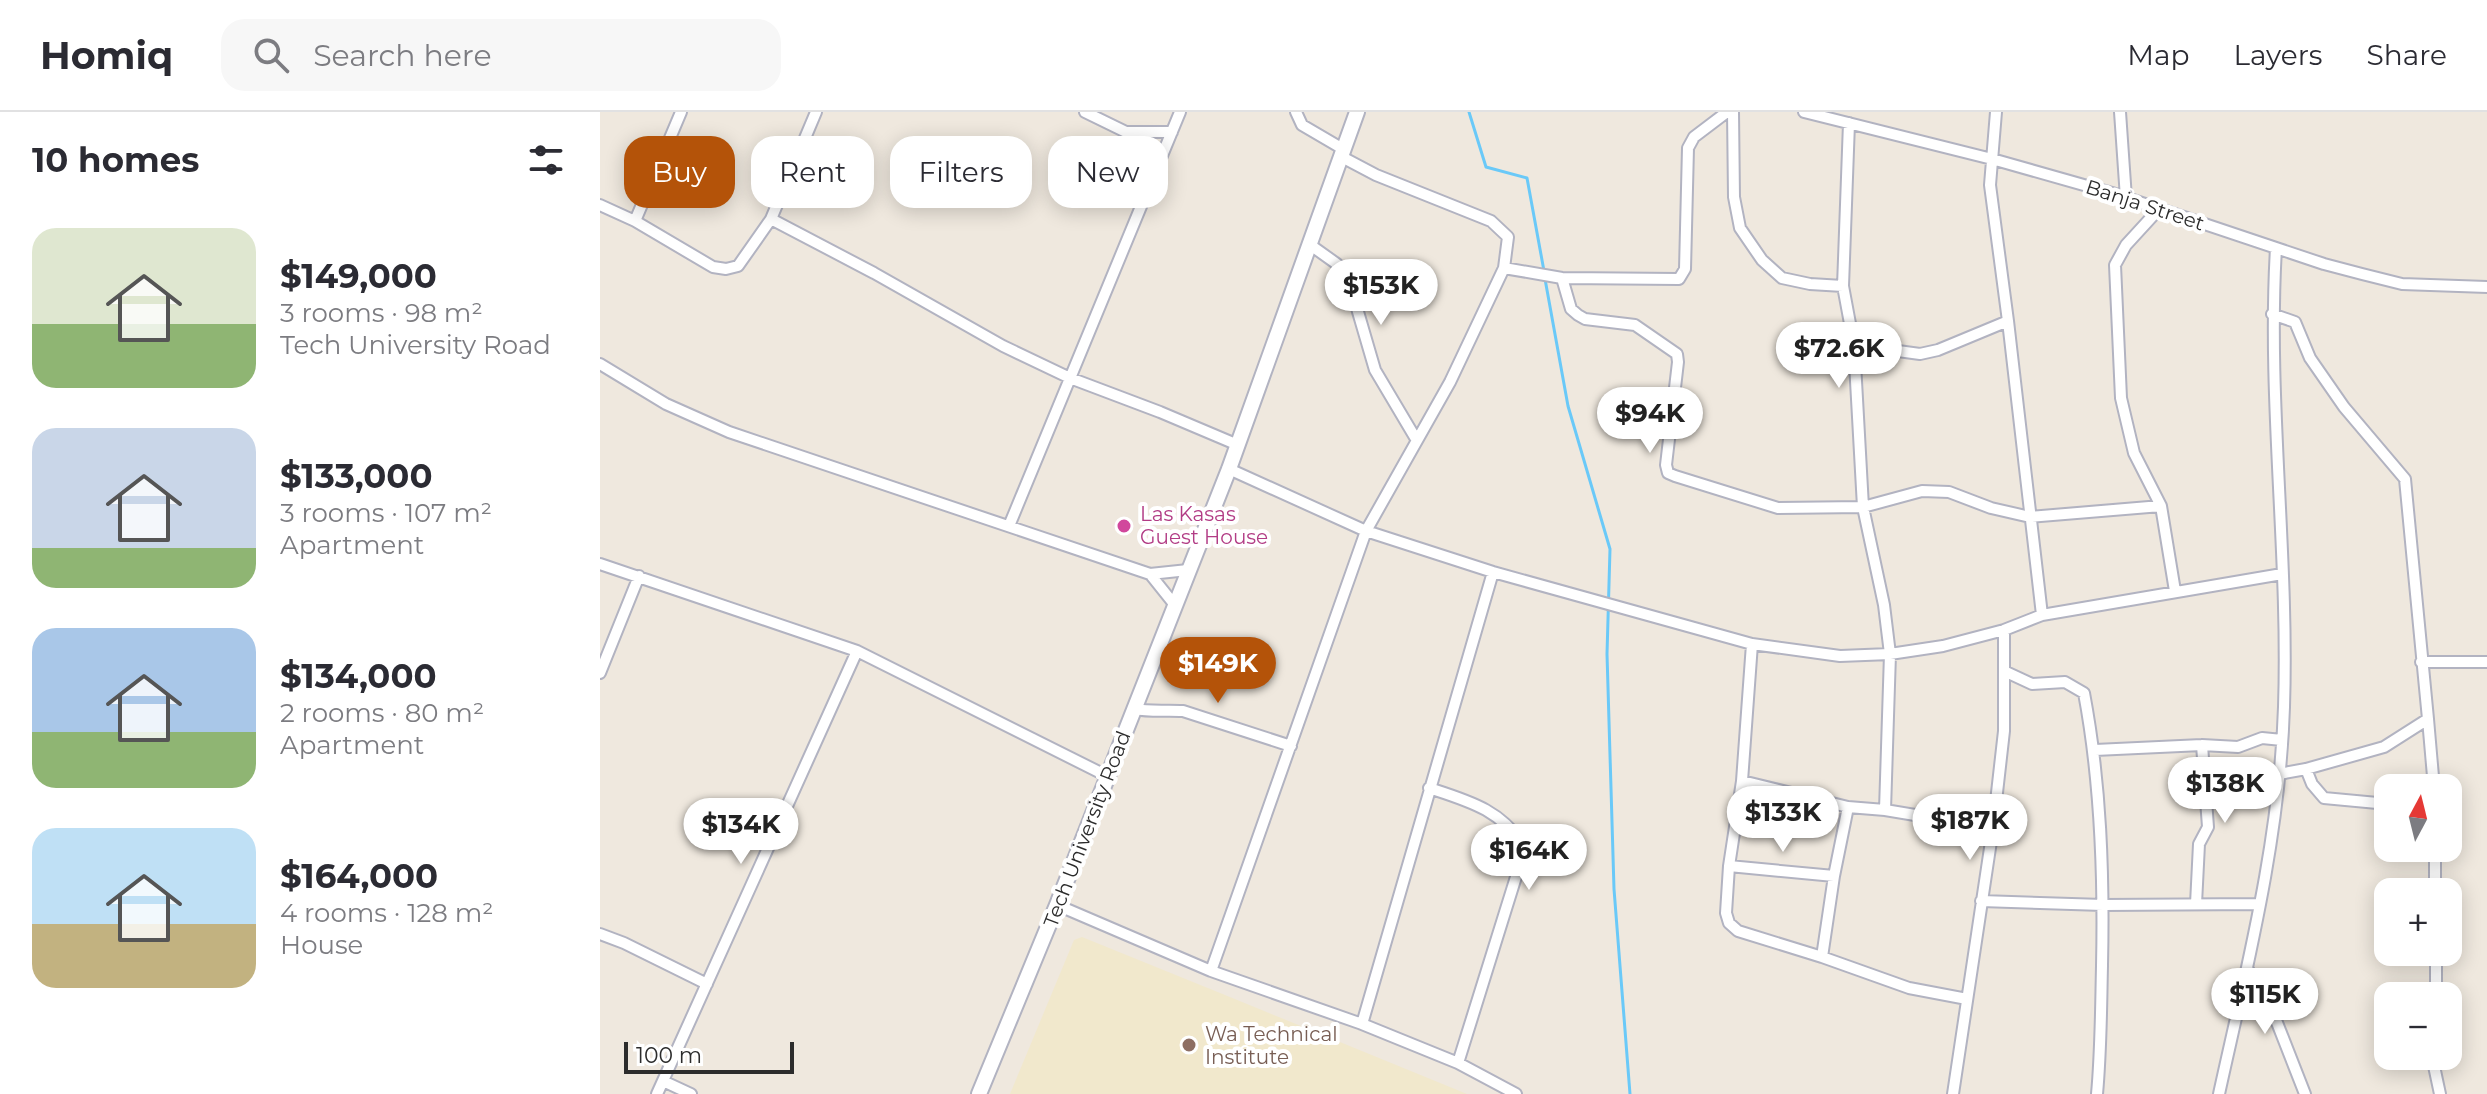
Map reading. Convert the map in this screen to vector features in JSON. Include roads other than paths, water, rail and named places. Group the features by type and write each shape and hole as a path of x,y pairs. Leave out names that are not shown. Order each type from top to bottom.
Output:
{"street":[{"path":"635,221 681,112"},
{"path":"600,205 635,221 713,267 726,269 738,266 771,219 816,112"},
{"path":"1085,112 1126,132 1172,132"},
{"path":"1009,526 1180,112"},
{"path":"1211,971 1366,531 1450,382 1504,268 1508,237 1491,221 1460,206 1376,175 1302,125 1296,112"},
{"name":"Tech University Road","path":"979,1094 1229,469 1357,112"},
{"path":"1504,268 1562,278 1679,279 1685,269 1688,148 1694,137 1730,112"},
{"path":"1730,112 1734,197 1740,228 1762,260 1782,278 1843,286"},
{"name":"Banja Street","path":"1804,112 1992,159 2126,198 2324,264 2402,284 2487,287"},
{"path":"1996,112 1990,185 2042,615"},
{"path":"2120,112 2126,198"},
{"path":"1849,123 1843,286 1854,345 1863,507 1884,605 1890,654 1885,810"},
{"path":"2159,209 2126,245 2115,265 2121,398 2134,453 2161,506 2175,591"},
{"path":"771,219 1003,346 1070,378 1238,445"},
{"path":"1309,244 1337,264 1354,298 1375,370 1416,439"},
{"path":"2219,1094 2260,904 2282,740 2282,574 2272,314 2276,248"},
{"path":"1562,278 1571,309 1578,315 1585,319 1635,325 1677,354 1666,465 1668,473 1778,508 1863,507 1922,491 1949,492 1991,508 2030,517 2161,506"},
{"path":"2272,314 2295,322 2310,358 2405,479 2433,774"},
{"path":"1854,345 1920,354 1938,350 2008,321"},
{"path":"600,364 666,404 729,432 1150,574 1188,570"},
{"path":"1229,469 1366,531 1493,572 1752,644 1840,656 1890,654 1943,646 2004,630 2042,615 2282,574"},
{"path":"600,564 857,651 1107,776"},
{"path":"1362,1024 1493,572"},
{"path":"1150,574 1174,604"},
{"path":"600,673 639,576"},
{"path":"1953,1094 1993,828 2004,731 2004,630"},
{"path":"1752,644 1742,781 1729,866 1726,913 1729,923 1738,931 1909,988 1967,999"},
{"path":"657,1094 857,651"},
{"path":"2421,662 2487,662"},
{"path":"2004,671 2032,684 2065,682 2084,693 2095,750 2103,905 2097,1094"},
{"path":"1134,709 1183,711 1291,746"},
{"path":"2279,774 2384,747 2428,719"},
{"path":"2095,750 2202,745 2238,747 2262,738 2282,740"},
{"path":"2196,904 2199,844 2208,827 2202,745"},
{"path":"2306,769 2312,784 2324,798 2374,803"},
{"path":"1742,781 1848,807 1993,828"},
{"path":"1429,788 1481,805 1516,832 1525,848 1458,1063"},
{"path":"1822,957 1848,807"},
{"path":"1729,866 1834,876"},
{"path":"1981,901 2103,905 2260,904"},
{"path":"1057,905 1211,971 1362,1024 1458,1063 1516,1094"},
{"path":"600,934 707,984"},
{"path":"2247,968 2276,1020 2305,1094"},
{"path":"2435,1070 2440,1094"},
{"path":"663,1081 691,1094"}],"waterway":[{"path":"1469,112 1486,167 1527,178 1544,271"},
{"path":"1545,279 1568,406 1610,549 1607,654 1614,889 1630,1094"}],"place":[{"name":"Las Kasas Guest House","path":"1124,526"},
{"name":"Wa Technical Institute","path":"1189,1045"}]}
